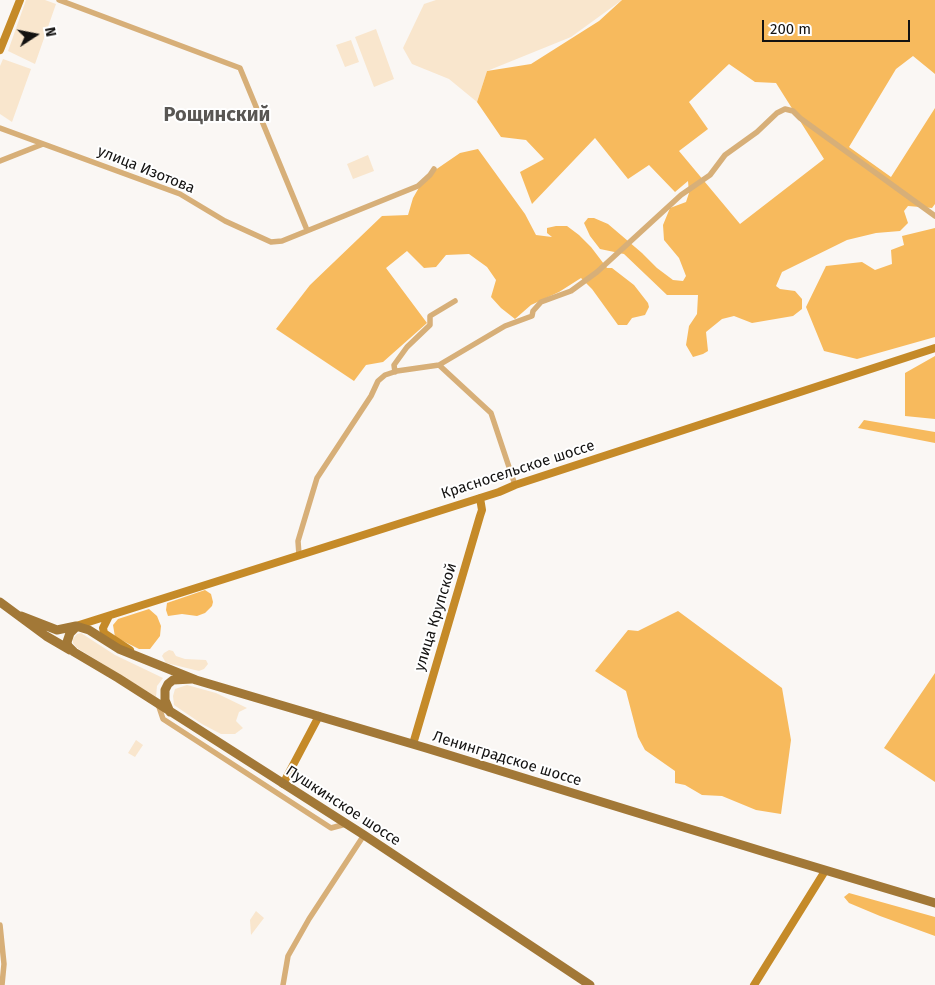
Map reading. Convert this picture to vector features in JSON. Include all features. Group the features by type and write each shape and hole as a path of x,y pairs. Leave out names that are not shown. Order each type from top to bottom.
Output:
{"main road":[{"path":"0,50 20,0"},
{"name":"Красносельское шоссе","path":"76,626 480,498 935,348"},
{"name":"улица Крупской","path":"413,744 482,510 480,498"},
{"path":"0,602 21,616 57,630 76,626"},
{"name":"Пушкинское шоссе","path":"21,616 46,636 118,678 364,835 590,985"},
{"path":"109,616 103,628 104,633 149,662"},
{"path":"76,626 67,642 68,646 76,653"},
{"name":"Ленинградское шоссе","path":"76,626 89,630 119,650 196,680 935,903"},
{"path":"170,712 165,695 168,684 173,680 196,680"},
{"path":"283,784 319,716"},
{"path":"754,985 825,871"}],"street":[{"path":"59,0 240,68 307,230"},
{"path":"299,555 298,541 317,478 371,396 378,381 384,375 439,365 505,326 532,316 533,311 541,302 571,291 597,272 681,195 710,175 725,155 757,132 777,112 785,109 793,111 935,216"},
{"name":"улица Изотова","path":"0,128 180,194 225,220 270,242 282,241 358,212 418,186 434,169"},
{"path":"0,161 43,144"},
{"path":"395,372 394,365 407,347 430,325 430,316 455,300"},
{"path":"439,365 491,412 515,485"},
{"path":"158,704 163,719 331,828 346,824"},
{"path":"283,985 288,956 364,835"},
{"path":"0,925 4,964 2,985"}],"shaded area":[{"path":"26,0 45,0 56,4 35,64 8,51"},
{"path":"436,0 622,0 571,37 487,71 477,102 449,79 412,64 403,48 424,4"},
{"path":"622,0 935,0 935,74 913,56 896,69 849,147 891,177 935,108 935,204 932,208 908,206 904,211 908,223 900,231 876,233 847,240 782,272 776,286 780,289 795,291 802,299 802,309 793,316 752,323 734,316 722,319 706,332 708,351 693,357 686,345 689,326 697,314 698,295 667,295 624,254 600,249 590,236 584,223 588,218 594,218 608,224 657,268 673,280 683,281 686,276 679,258 664,240 663,225 670,208 686,202 689,193 688,181 675,192 649,165 628,179 595,138 532,204 520,172 544,159 526,140 501,137 477,102 487,71 531,64 599,21","holes":["729,64 755,82 776,83 824,159 740,224 679,151 708,129 689,102"]},
{"path":"376,29 394,79 374,87 355,37"},
{"path":"351,40 359,62 345,67 336,45"},
{"path":"3,59 31,69 12,122 0,114 0,66"},
{"path":"478,149 525,214 536,235 552,237 547,233 547,228 567,226 591,247 607,268 612,268 634,285 648,303 649,307 645,315 632,318 627,325 618,325 592,289 581,278 559,292 531,305 515,319 491,297 496,280 487,267 469,254 446,255 436,267 424,268 407,251 386,268 427,323 383,362 366,365 354,381 276,329 310,285 382,216 408,215 413,198 425,177 460,153"},
{"path":"368,155 374,171 353,179 347,164"},
{"path":"935,228 935,337 857,359 824,351 806,307 826,266 862,262 875,270 892,264 891,250 904,245 902,236"},
{"path":"935,356 935,419 905,416 905,373"},
{"path":"864,420 935,432 935,443 858,428"},
{"path":"205,590 211,594 213,602 212,606 205,613 197,616 182,614 168,616 166,610 167,603"},
{"path":"149,609 157,616 161,626 160,636 150,649 139,649 115,637 113,625 118,619"},
{"path":"678,611 782,688 791,740 781,814 756,810 722,796 702,795 685,785 675,783 675,771 645,750 638,737 626,691 595,671 628,630 638,631"},
{"path":"81,633 115,655 163,678 157,686 156,697 77,648 73,643 73,639 77,634"},
{"path":"169,650 173,651 176,656 185,659 206,660 208,664 199,671 166,663 162,656"},
{"path":"935,673 935,782 884,748"},
{"path":"187,685 216,693 247,708 239,712 236,721 243,728 235,734 221,734 174,705 173,696 175,689"},
{"path":"136,740 143,745 135,757 128,753"},
{"path":"849,893 935,917 935,936 849,903 844,897"},
{"path":"256,911 264,918 251,935 250,920"}],"district":[{"name":"Рощинский","path":"217,115"}]}
